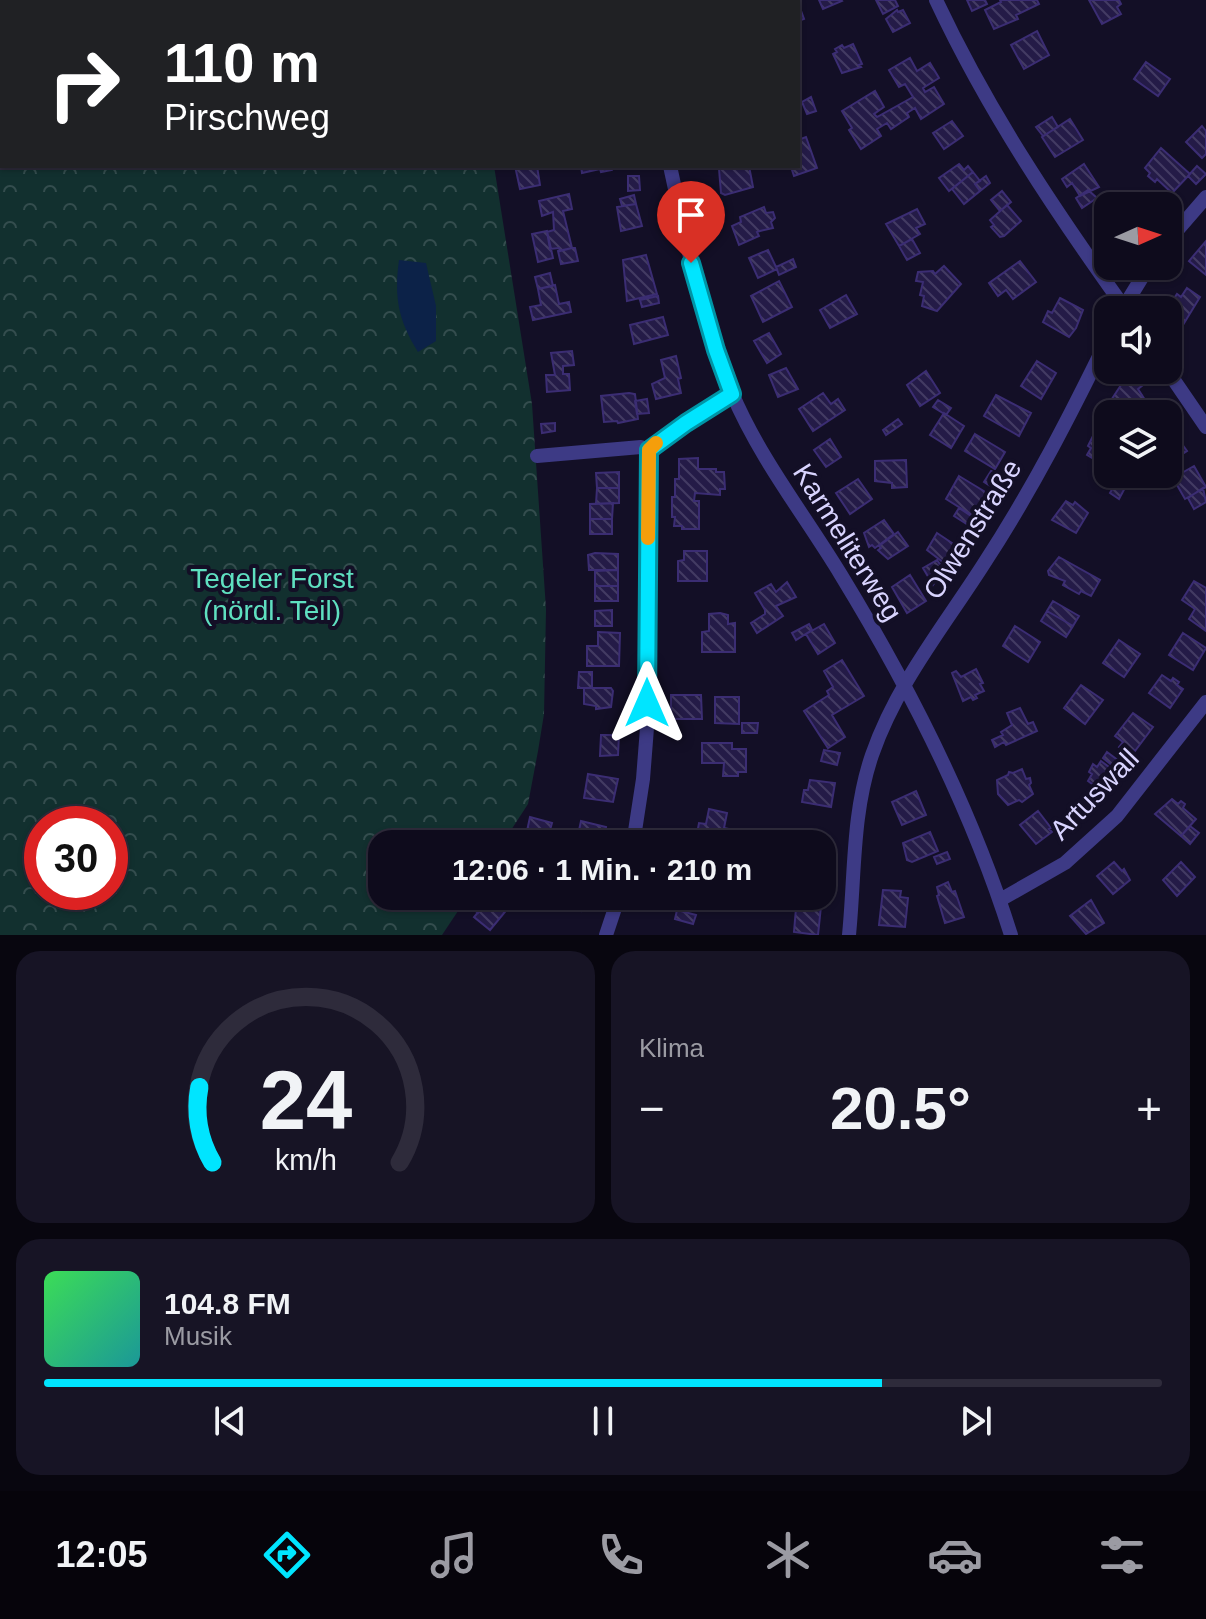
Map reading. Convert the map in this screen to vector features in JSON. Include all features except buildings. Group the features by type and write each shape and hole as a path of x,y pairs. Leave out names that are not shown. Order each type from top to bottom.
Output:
{"street":[{"path":"936,0 974,78 1035,181 1114,296"},
{"name":"Karmeliterweg","path":"670,168 696,284 732,394 764,458 839,572 903,684 950,779 1000,900 1011,935"},
{"path":"1182,225 1206,197"},
{"name":"Olwenstraße","path":"849,935 859,811 871,758 888,713 903,684 986,560 1032,484 1094,365"},
{"path":"1177,384 1206,427"},
{"path":"649,450 732,394"},
{"path":"537,456 641,447 649,450"},
{"path":"635,830 647,728 649,450"},
{"name":"Artuswall","path":"1000,900 1065,863 1117,816 1206,702"},
{"path":"606,935 614,910"}],"green space":[{"name":"Tegeler Forst (nördl. Teil)","path":"0,168 494,168 532,404 546,609 544,714 528,804 511,830 368,830 368,910 459,910 442,935 0,935"}],"water":[{"path":"399,260 426,263 436,306 436,341 418,352 399,308"}],"slow traffic":[{"path":"648,538 649,450 656,443"}],"route":[{"path":"647,703 649,450 732,394 691,263"}]}
